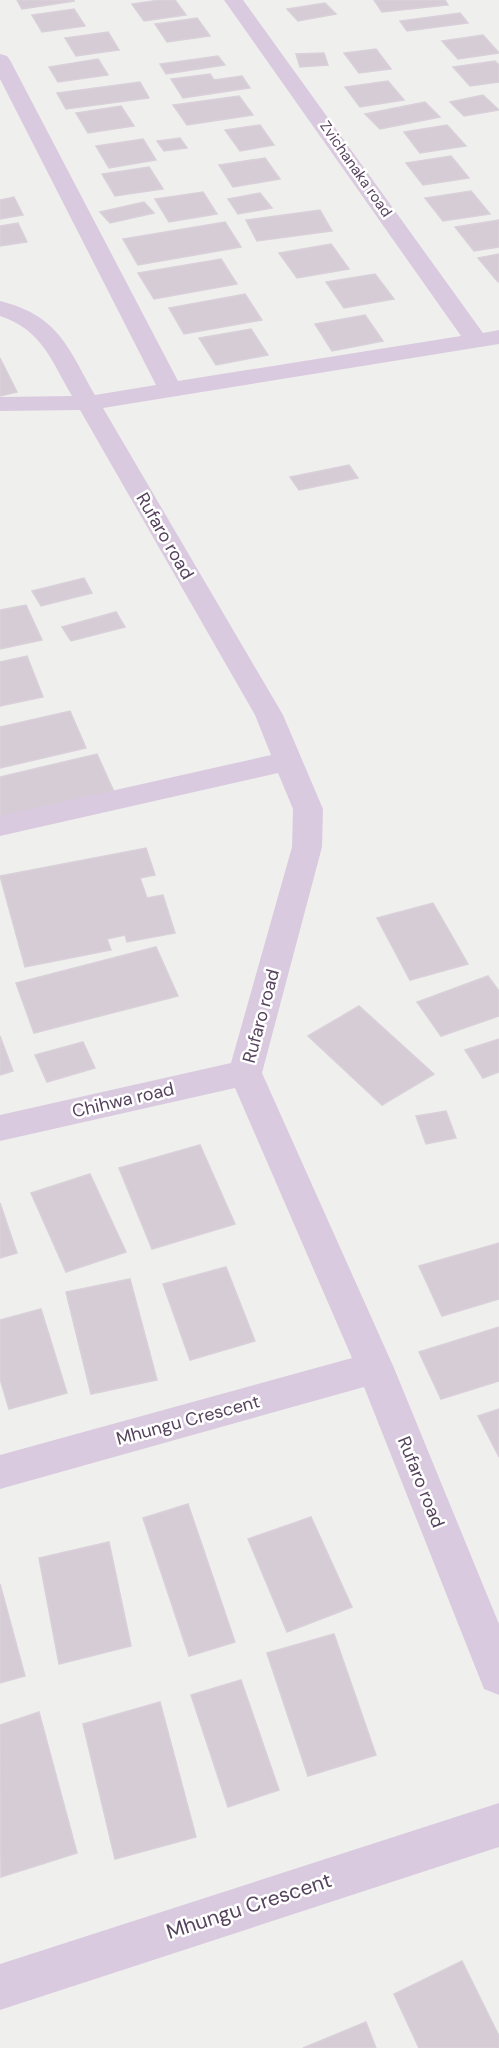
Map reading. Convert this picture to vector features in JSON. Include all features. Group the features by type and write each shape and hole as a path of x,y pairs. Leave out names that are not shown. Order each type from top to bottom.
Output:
{"street":[{"name":"Zvichanaka road","path":"233,0 488,338"},
{"path":"0,60 171,390"},
{"name":"Rufaro road","path":"0,308 23,316 48,334 269,715 308,809 307,847 245,1072 375,1368 499,1675"},
{"path":"0,404 88,403 488,338"},
{"path":"0,826 287,761"},
{"name":"Chihwa road","path":"0,1128 245,1072"},
{"name":"Mhungu Crescent","path":"0,1472 375,1368"},
{"name":"Mhungu Crescent","path":"0,1987 499,1825"}],"building":[{"path":"17,0 74,0 74,1 22,9"},
{"path":"175,0 186,15 144,21 132,4"},
{"path":"374,0 445,0 448,5 382,12"},
{"path":"325,3 336,14 298,21 287,9"},
{"path":"74,9 85,26 42,32 32,15"},
{"path":"460,13 468,23 407,31 400,21"},
{"path":"197,18 210,36 167,42 155,24"},
{"path":"108,32 119,50 76,56 65,38"},
{"path":"483,35 499,53 458,59 442,41"},
{"path":"376,49 391,69 359,73 344,53"},
{"path":"324,53 328,65 300,67 296,54"},
{"path":"218,56 225,65 166,74 160,64"},
{"path":"98,59 108,75 58,82 49,67"},
{"path":"495,61 499,65 499,82 470,86 453,67"},
{"path":"210,74 214,80 242,76 250,88 183,98 171,79"},
{"path":"388,81 404,100 360,107 345,87"},
{"path":"140,82 149,98 66,109 57,93"},
{"path":"483,95 499,110 464,116 450,102"},
{"path":"239,96 253,115 187,125 173,105"},
{"path":"425,102 440,117 380,129 365,114"},
{"path":"121,106 134,126 88,133 76,113"},
{"path":"260,125 274,145 240,151 225,130"},
{"path":"447,125 466,146 420,153 404,132"},
{"path":"180,138 187,148 164,151 157,141"},
{"path":"143,139 156,160 109,168 96,146"},
{"path":"451,156 469,178 423,185 406,163"},
{"path":"265,158 280,179 233,187 219,165"},
{"path":"149,167 163,189 115,196 102,174"},
{"path":"471,191 490,214 443,221 425,198"},
{"path":"203,192 217,214 169,222 155,199"},
{"path":"260,193 272,208 238,214 228,199"},
{"path":"14,197 23,215 0,219 0,200"},
{"path":"144,202 154,213 110,223 100,212"},
{"path":"320,210 332,231 257,241 246,220"},
{"path":"499,220 499,247 474,251 455,227"},
{"path":"225,222 241,247 138,265 123,239"},
{"path":"18,223 27,242 0,246 0,226"},
{"path":"331,244 349,269 297,278 279,253"},
{"path":"499,254 499,282 498,282 478,258"},
{"path":"221,259 237,284 154,299 138,273"},
{"path":"375,274 394,299 344,308 326,282"},
{"path":"245,294 262,320 184,334 169,308"},
{"path":"365,315 383,341 332,351 315,324"},
{"path":"251,329 268,355 216,365 199,338"},
{"path":"0,358 17,392 0,396"},
{"path":"349,465 358,478 299,490 290,477"},
{"path":"84,578 92,593 41,606 32,591"},
{"path":"26,605 42,640 0,649 0,610"},
{"path":"116,612 125,627 71,641 62,627"},
{"path":"27,656 43,697 0,706 0,662"},
{"path":"70,711 86,748 0,768 0,727"},
{"path":"97,754 115,794 0,822 0,777"},
{"path":"146,848 155,875 140,878 147,898 163,895 175,933 127,942 125,935 107,939 111,950 25,967 0,876"},
{"path":"433,903 468,964 410,980 377,918"},
{"path":"156,947 178,996 34,1033 16,983"},
{"path":"488,976 499,991 499,1016 441,1036 417,1002"},
{"path":"359,1006 434,1074 382,1105 308,1036"},
{"path":"0,1036 13,1071 0,1075"},
{"path":"499,1039 499,1072 483,1078 465,1050"},
{"path":"83,1042 95,1068 47,1082 35,1055"},
{"path":"446,1111 456,1138 426,1144 416,1116"},
{"path":"200,1145 235,1224 152,1249 119,1168"},
{"path":"90,1174 126,1252 66,1272 31,1193"},
{"path":"0,1203 17,1253 0,1258"},
{"path":"499,1243 499,1299 442,1316 419,1266"},
{"path":"226,1267 255,1341 190,1360 163,1284"},
{"path":"130,1279 157,1380 91,1394 66,1292"},
{"path":"41,1309 67,1393 9,1409 0,1379 0,1320"},
{"path":"499,1327 499,1381 441,1399 419,1352"},
{"path":"499,1409 499,1457 478,1416"},
{"path":"188,1504 235,1642 189,1656 143,1518"},
{"path":"311,1517 352,1607 287,1632 248,1539"},
{"path":"109,1542 131,1646 59,1664 39,1558"},
{"path":"0,1584 25,1676 0,1683"},
{"path":"334,1634 376,1755 308,1776 267,1653"},
{"path":"241,1680 279,1790 228,1807 191,1695"},
{"path":"160,1702 196,1837 115,1859 83,1724"},
{"path":"39,1712 77,1853 1,1877 0,1725"},
{"path":"462,1961 499,2036 499,2048 419,2048 394,1994"},
{"path":"366,2022 376,2048 303,2048"}]}
